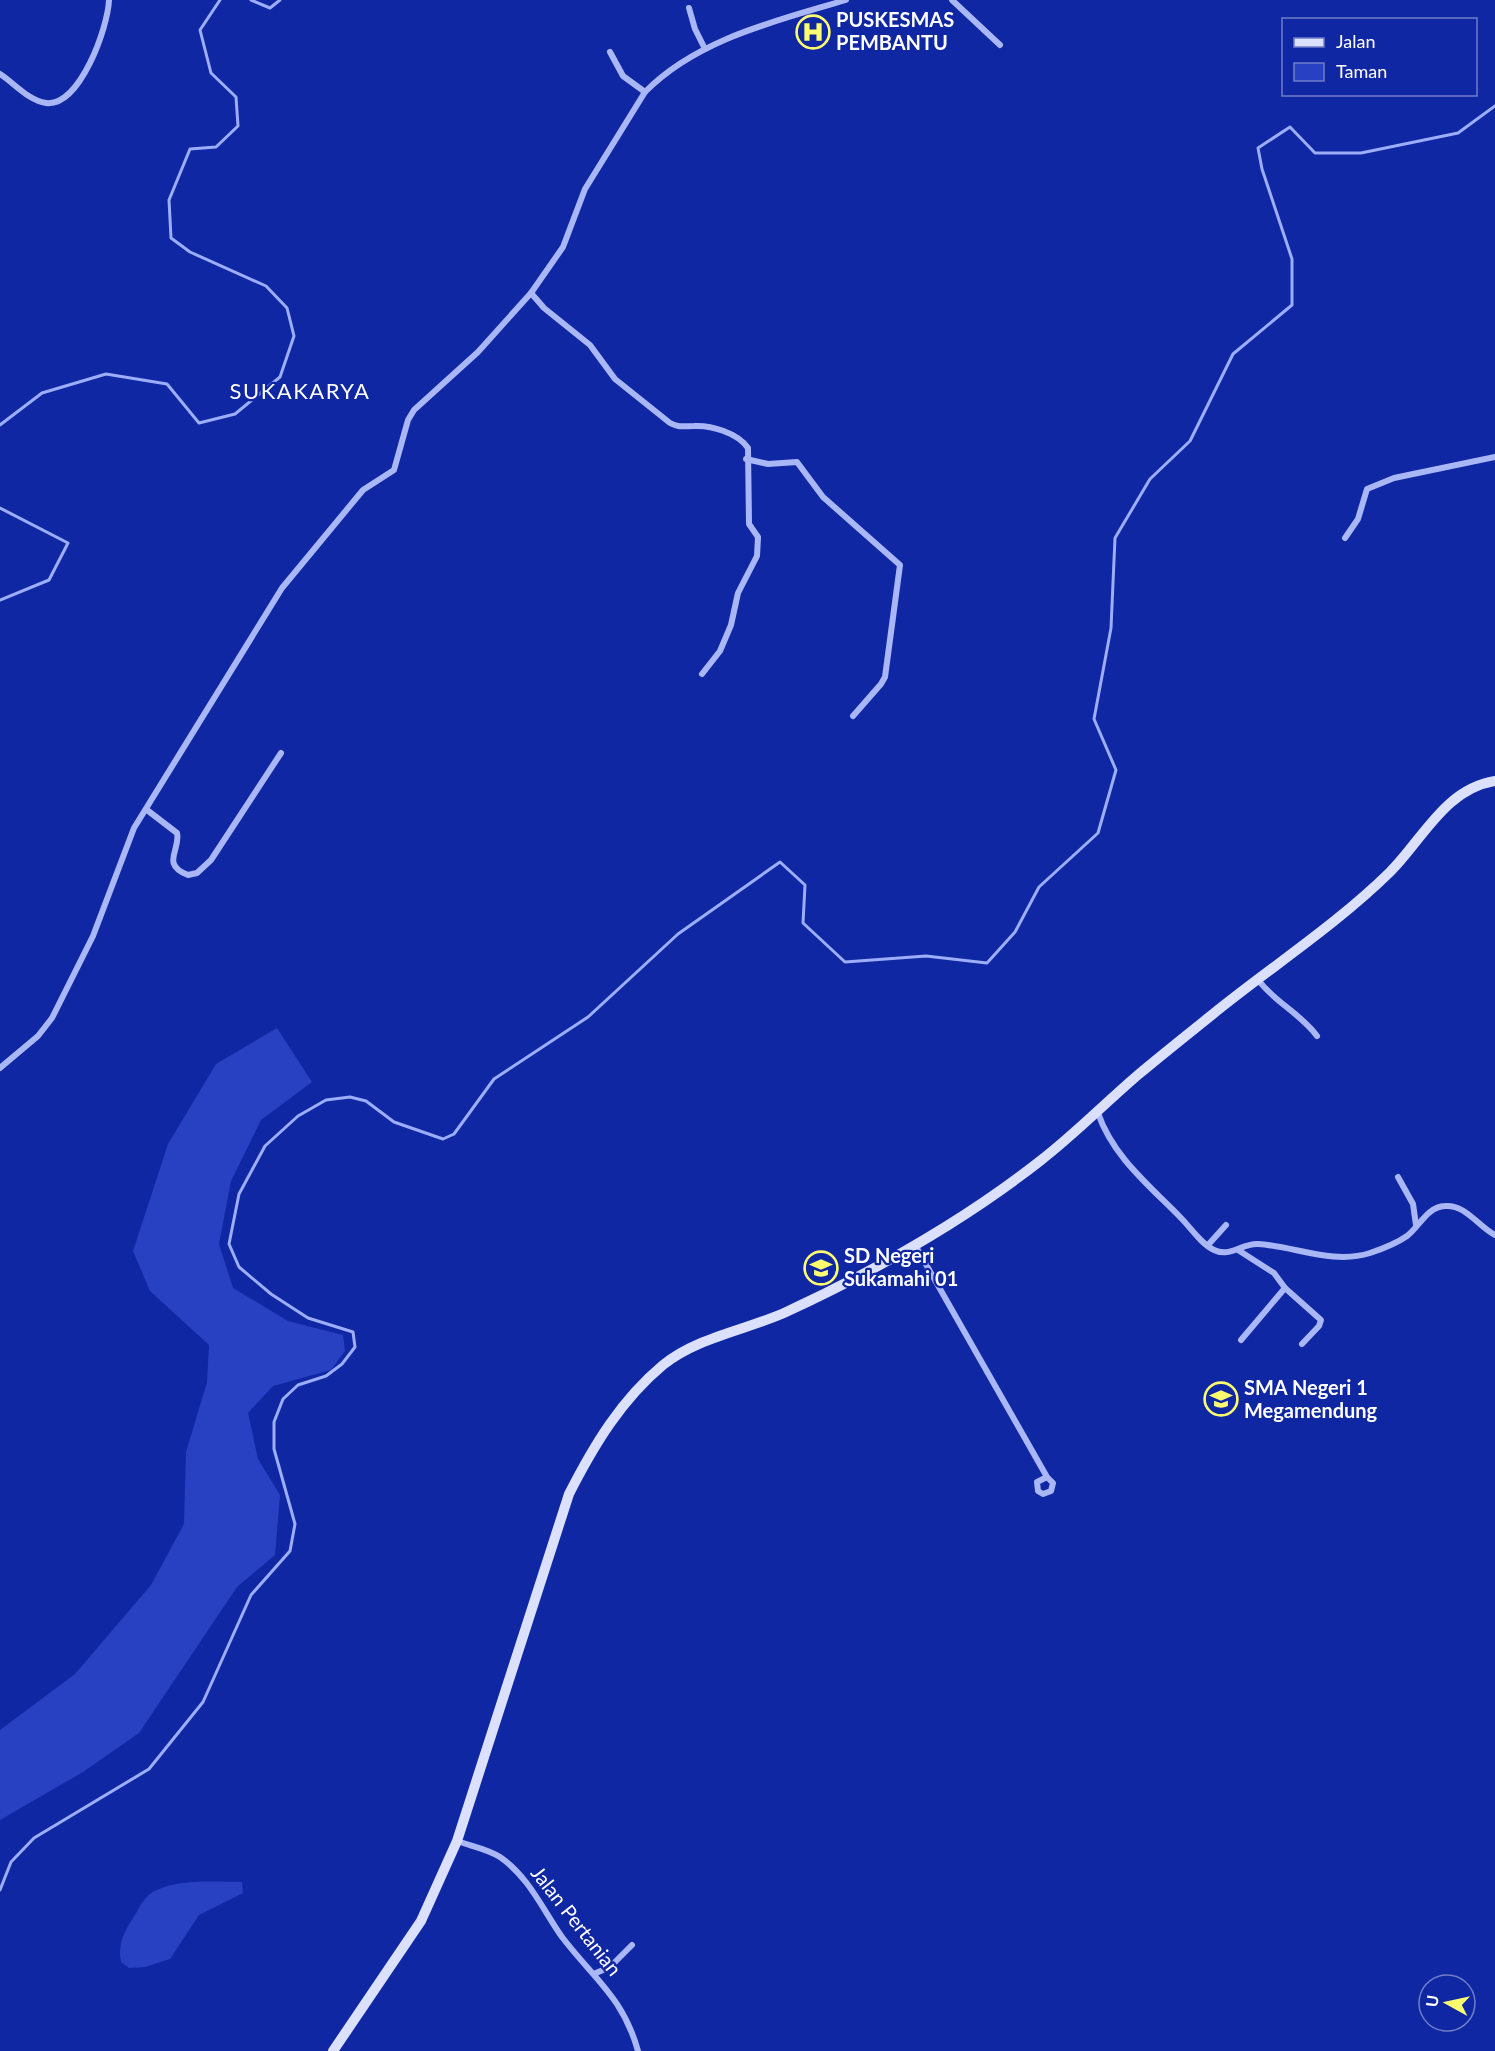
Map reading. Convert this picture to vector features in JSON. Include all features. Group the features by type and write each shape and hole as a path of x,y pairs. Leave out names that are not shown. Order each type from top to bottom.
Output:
{"street":[{"path":"0,74 40,102 55,103 65,98 83,75 96,50 109,0"},
{"path":"0,1068 45,1029 65,996 101,918 111,883 134,828 147,810 156,788 245,651 282,588 363,490 394,470 408,420 414,410 472,358 531,293 563,247 585,189 645,92 657,79 705,49 764,25 846,0"},
{"path":"952,0 1000,45"},
{"path":"689,8 695,29 705,49"},
{"path":"610,52 623,76 645,92"},
{"path":"531,293 544,308 590,345 615,379 670,423 677,427 704,426 733,436 746,445 750,493 749,524 758,537 757,556 738,593 724,644 702,674"},
{"path":"1345,538 1358,519 1367,489 1400,477 1495,457"},
{"path":"746,459 768,464 797,462 822,497 900,565 885,677 853,716"},
{"path":"147,810 178,836 172,858 177,869 188,875 197,873 211,860 281,753"},
{"path":"333,2051 421,1921 457,1841 569,1494 594,1446 623,1404 666,1362 687,1350 780,1315 828,1292 915,1245 1030,1168 1098,1113 1138,1075 1259,981 1388,873 1461,792 1479,784 1495,781"},
{"path":"1259,981 1279,1002 1306,1021 1317,1036"},
{"path":"1098,1113 1102,1125 1137,1176 1208,1245 1219,1251 1238,1250 1256,1244 1292,1248 1315,1255 1362,1255 1406,1236 1436,1208 1450,1206 1459,1209 1495,1236"},
{"path":"1398,1177 1413,1204 1416,1225"},
{"path":"1208,1245 1226,1225"},
{"path":"915,1245 1047,1477"},
{"path":"1238,1250 1274,1273 1286,1288 1321,1320 1319,1326 1302,1344"},
{"path":"1241,1340 1286,1288"},
{"name":"Jalan Pertanian","path":"457,1841 492,1853 508,1864 533,1891 562,1937 596,1973 626,2015 638,2051"},
{"path":"596,1973 610,1966 633,1946"}],"green space":[{"path":"277,1028 312,1082 261,1120 231,1181 219,1244 233,1288 288,1321 343,1335 345,1351 331,1370 273,1386 248,1413 258,1459 280,1495 275,1555 237,1587 139,1733 83,1772 0,1820 0,1730 75,1674 151,1585 184,1524 186,1452 207,1382 209,1345 150,1291 133,1251 168,1144 216,1064"},
{"path":"242,1882 243,1893 199,1915 170,1959 145,1967 129,1968 121,1962 120,1950 124,1934 149,1895 181,1883"}],"waterway":[{"path":"0,425 42,393 106,374 167,384 199,423 235,414 280,377 294,336 287,308 266,286 190,252 171,238 169,200 190,149 216,147 238,126 236,97 211,73 200,30 220,0"},
{"path":"251,0 270,8 280,0"},
{"path":"0,1890 11,1862 34,1838 149,1769 203,1702 251,1595 290,1551 295,1524 274,1449 274,1422 283,1399 298,1385 326,1376 342,1364 355,1347 353,1332 308,1318 271,1294 239,1267 229,1244 239,1194 265,1146 298,1116 326,1100 350,1097 366,1101 394,1122 443,1139 454,1134 494,1079 588,1017 678,934 780,862 805,885 803,923 845,962 926,956 987,963 1015,932 1039,887 1098,833 1116,770 1094,719 1111,628 1115,538 1150,479 1190,441 1233,354 1292,305 1292,259 1262,169 1258,148 1290,127 1315,153 1361,153 1458,133 1495,106"},
{"path":"0,508 68,543 49,580 0,600"}],"place":[{"name":"PUSKESMAS PEMBANTU","path":"813,32"},
{"name":"SD Negeri Sukamahi 01","path":"821,1268"},
{"name":"SMA Negeri 1 Megamendung","path":"1221,1399"}],"district":[{"name":"SUKAKARYA","path":"300,391"}]}
